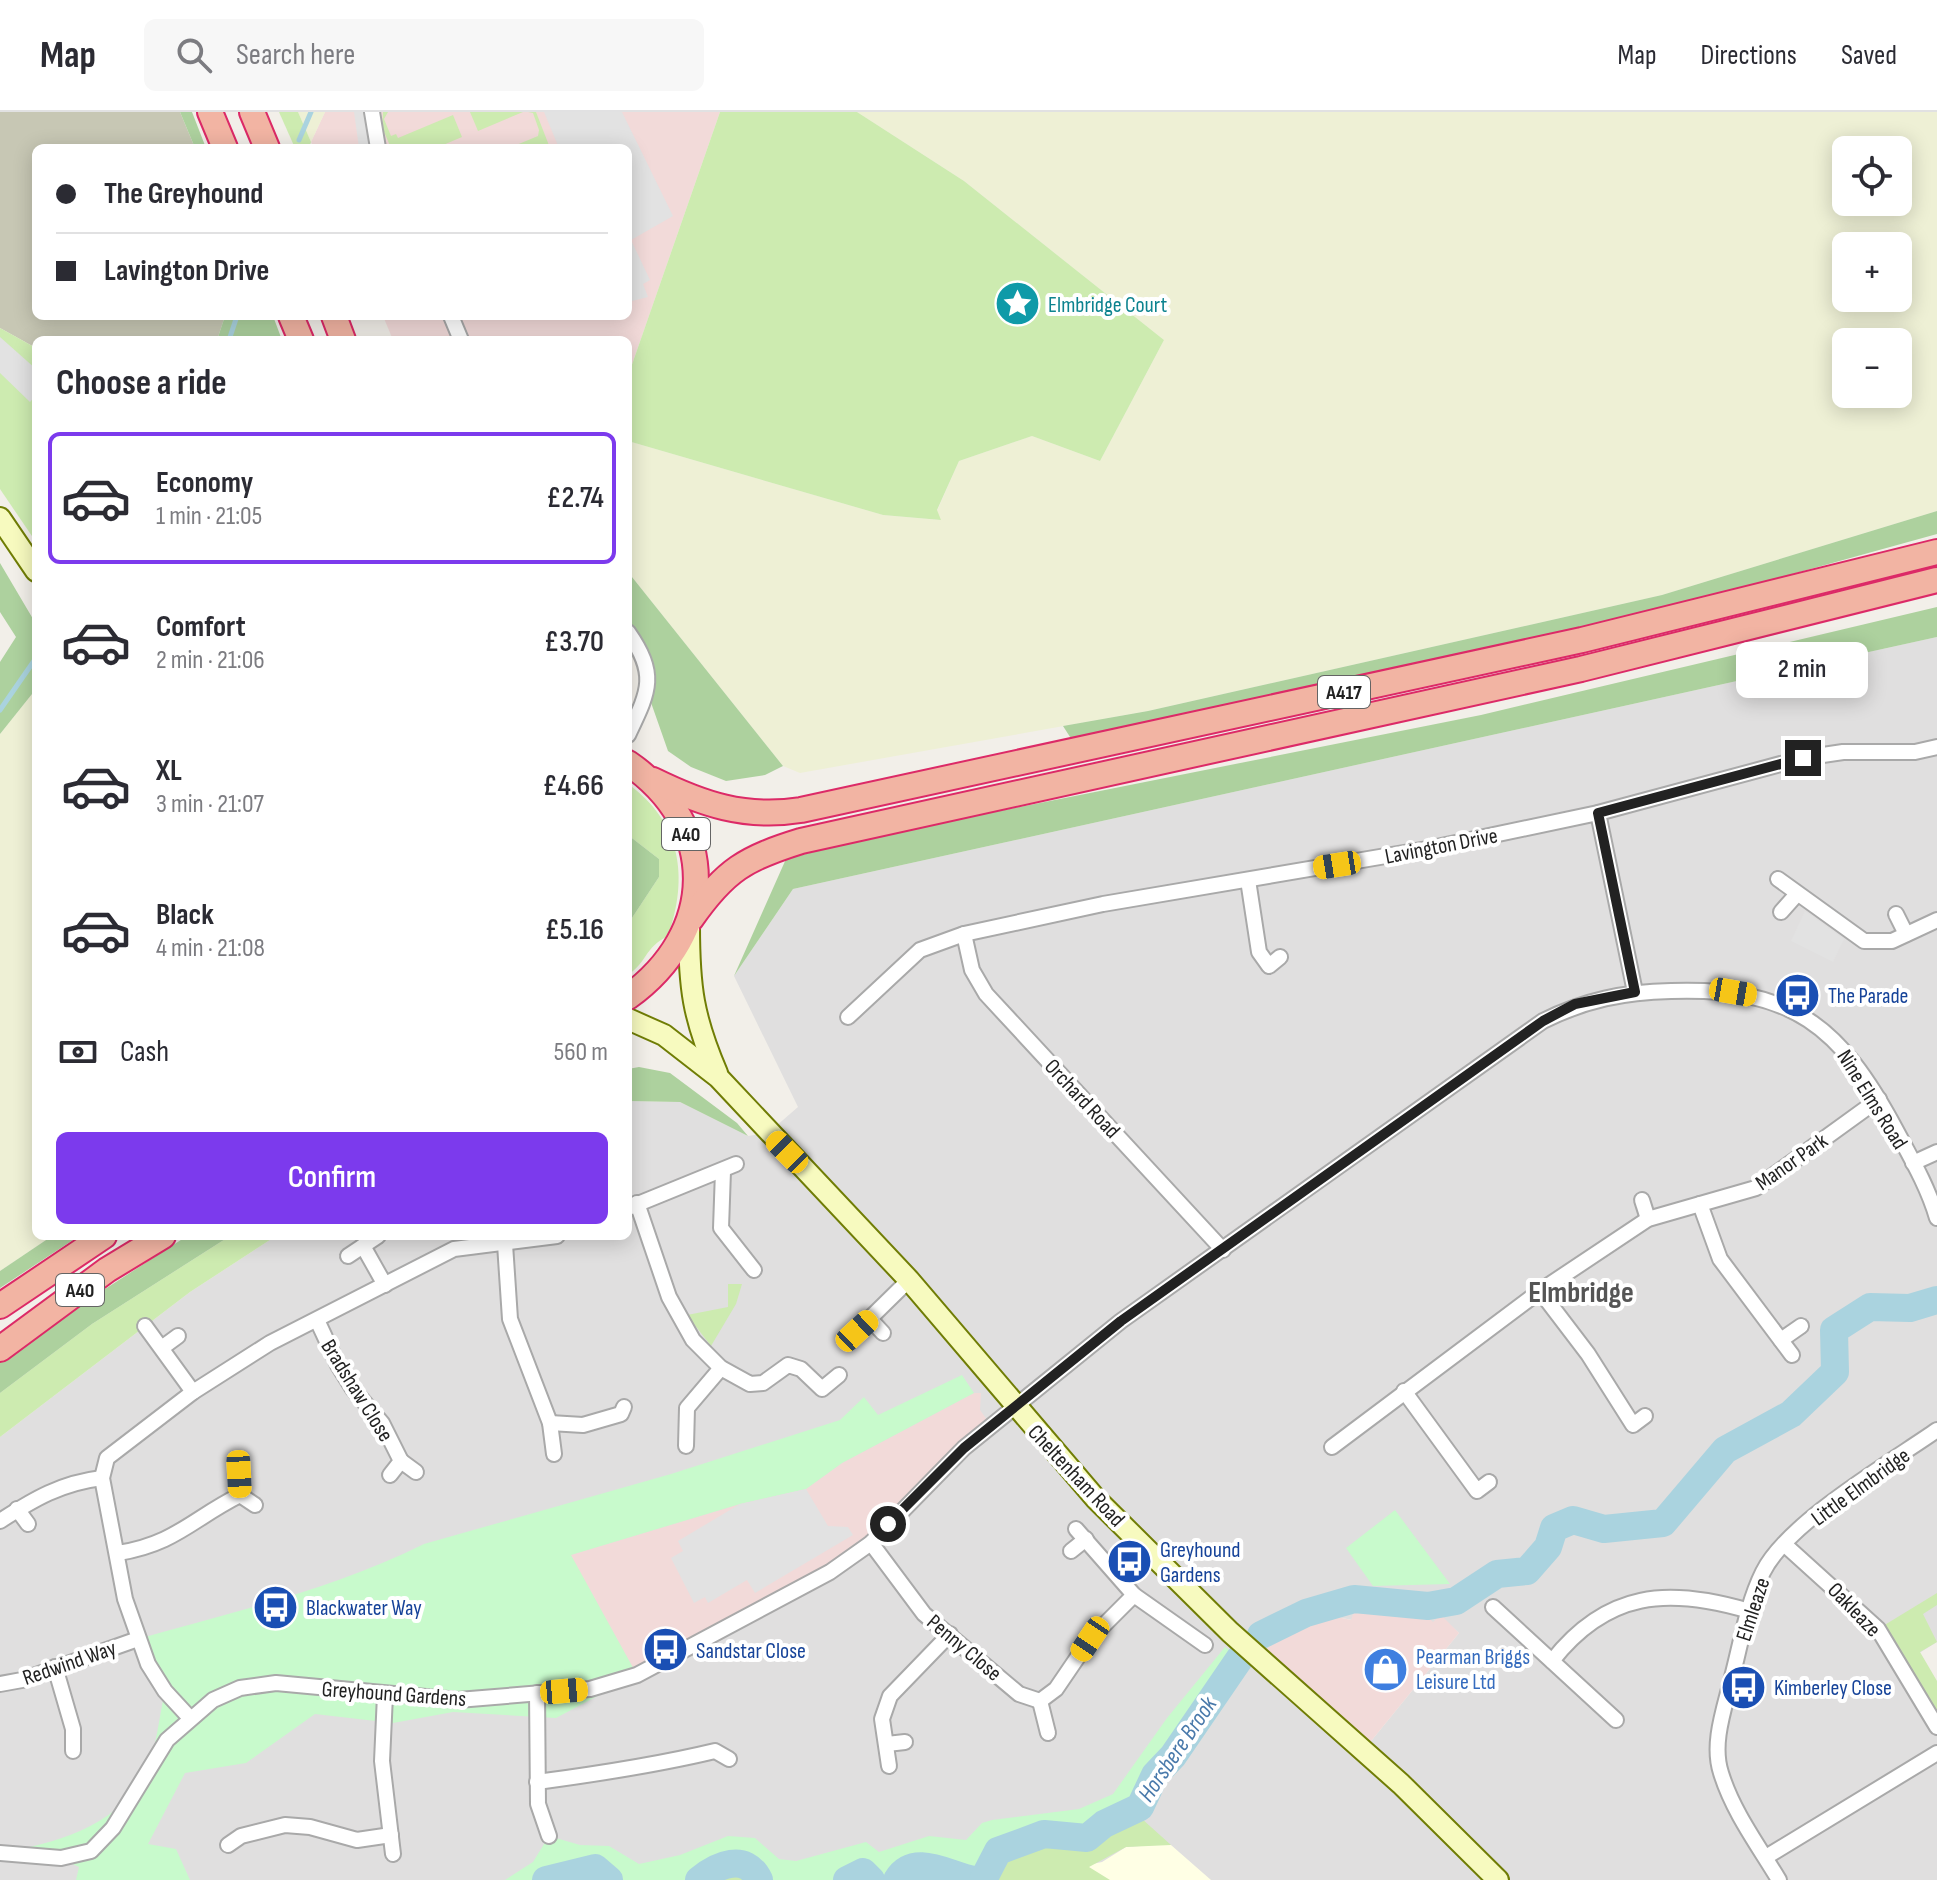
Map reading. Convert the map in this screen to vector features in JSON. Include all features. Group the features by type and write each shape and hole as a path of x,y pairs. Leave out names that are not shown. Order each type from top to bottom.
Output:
{"highway":[{"path":"210,112 223,144"},
{"path":"252,112 265,144"},
{"name":"A417","path":"653,780 692,799 733,811 764,813 801,810 1597,637 1937,552"},
{"name":"A417","path":"690,922 709,894 734,868 761,853 801,841 1609,663 1937,580"},
{"name":"A40","path":"632,766 653,780 675,810 690,845 695,894 690,922"},
{"path":"632,994 659,971 690,922"},
{"name":"A40","path":"0,1306 98,1240"},
{"name":"A40","path":"0,1349 107,1270 156,1240"}],"main road":[{"path":"0,518 32,565"},
{"name":"Cheltenham Road","path":"690,922 689,988 702,1039 718,1077"},
{"name":"Cheltenham Road","path":"632,1021 664,1035 718,1077 909,1280 1096,1499 1230,1632 1401,1784 1498,1880"}],"street":[{"path":"372,112 377,144"},
{"path":"632,639 647,663 648,694 632,727"},
{"name":"Lavington Drive","path":"848,1017 920,950 964,934 1103,904 1427,849 1598,813 1803,758 1843,752 1915,752 1937,747"},
{"path":"1598,813 1635,992"},
{"path":"1778,879 1864,941 1892,941 1937,920"},
{"path":"1248,880 1259,952 1274,962 1257,976"},
{"path":"1781,912 1797,894"},
{"path":"1896,914 1906,934"},
{"name":"Orchard Road","path":"964,934 972,970 986,994 1223,1250"},
{"path":"854,986 868,998"},
{"name":"Nine Elms Road","path":"1014,1406 1121,1321 1543,1021 1575,1004 1635,992 1724,990 1766,998 1809,1019 1845,1050 1879,1099 1913,1163"},
{"name":"Manor Park","path":"1332,1447 1540,1291 1648,1219 1756,1188 1879,1099"},
{"path":"1937,1152 1913,1163 1937,1218"},
{"path":"754,1270 721,1228 730,1168 632,1206 681,1323 721,1368 750,1384 763,1383 788,1365 801,1369 822,1389 839,1375"},
{"path":"1642,1200 1648,1219"},
{"path":"1700,1204 1720,1259 1792,1355"},
{"path":"348,1256 372,1240"},
{"path":"189,1717 165,1691 148,1664 125,1599 102,1478 107,1458 193,1392 270,1343 454,1249 531,1240"},
{"path":"505,1244 510,1319 550,1423 554,1454"},
{"path":"363,1246 385,1285"},
{"path":"857,1331 909,1280"},
{"path":"1540,1291 1639,1421 1620,1435"},
{"path":"870,1319 883,1333"},
{"name":"Bradshaw Close","path":"317,1320 338,1365 382,1423 401,1461 416,1472"},
{"path":"145,1326 193,1392"},
{"path":"1781,1340 1801,1326"},
{"path":"163,1347 178,1336"},
{"path":"686,1446 687,1408 721,1368"},
{"path":"1404,1391 1477,1491"},
{"name":"Greyhound Gardens","path":"0,1853 61,1858 91,1851 113,1828 167,1740 189,1717 213,1700 240,1688 276,1683 458,1700 590,1689 637,1675 830,1572 871,1543 940,1470 1014,1406"},
{"path":"550,1423 583,1425 621,1414 624,1407"},
{"name":"Little Elmbridge","path":"1784,1544 1822,1511 1937,1430"},
{"name":"Bradshaw Close","path":"390,1475 401,1461"},
{"path":"239,1474 240,1495"},
{"path":"0,1521 39,1495 71,1482 102,1478"},
{"path":"118,1553 143,1549 175,1537 212,1509 240,1495"},
{"path":"240,1495 255,1505"},
{"path":"17,1509 28,1524"},
{"path":"1071,1551 1081,1534 1134,1595 1205,1645"},
{"name":"Penny Close","path":"871,1543 924,1614 1019,1694 1040,1701"},
{"name":"Elmleaze","path":"1779,1880 1736,1809 1719,1770 1719,1729 1749,1611 1764,1570 1784,1544"},
{"name":"Oakleaze","path":"1784,1544 1878,1629 1937,1727"},
{"path":"1048,1733 1040,1701 1056,1689 1090,1639 1134,1595"},
{"path":"1552,1661 1573,1634 1592,1619 1645,1599 1705,1598 1749,1611"},
{"path":"1493,1607 1616,1720"},
{"path":"889,1766 882,1719 890,1696 950,1634"},
{"name":"Redwind Way","path":"0,1684 138,1639"},
{"path":"55,1667 81,1728 73,1751"},
{"path":"537,1693 535,1823 549,1836"},
{"path":"385,1695 382,1761 393,1854"},
{"path":"887,1744 905,1742"},
{"path":"537,1782 605,1770 655,1766 717,1745 729,1759"},
{"path":"1766,1857 1937,1753"},
{"path":"228,1845 240,1828 285,1825 310,1827 357,1840 391,1835"}],"shaded area":[{"path":"0,112 180,112 193,144 32,144 32,320 224,320 218,336 32,336 32,346 0,328"},
{"path":"298,112 325,112 311,142"},
{"path":"325,112 720,112 632,365 632,336 391,336 385,320 632,320 632,144 311,142"},
{"path":"354,112 372,112 377,144 358,144"},
{"path":"544,112 622,112 673,216 632,239 632,144 557,144"},
{"path":"857,112 1937,112 1937,511 1662,595 1148,711 800,773 783,766 632,577 632,442 883,515 940,520 937,511 959,461 1032,436 1100,461 1164,340 964,181"},
{"path":"632,242 650,280 643,284 648,297 632,301"},
{"path":"0,337 32,365 30,402 0,373"},
{"path":"1937,637 1937,1642 1900,1665 1937,1727 1937,1880 0,1880 0,1437 190,1292 270,1240 632,1240 632,1101 680,1102 748,1136 768,1133 798,1107 734,976 793,889","holes":["1357,1603 1417,1608 1433,1623 1440,1616 1459,1633 1363,1751 1323,1614 1352,1620"]},
{"path":"32,694 32,1240 46,1240 0,1271 0,734"},
{"path":"1805,911 1844,939 1833,962 1791,941"},
{"path":"974,1393 981,1393 980,1410 992,1427 871,1542 637,1675 570,1555 740,1504 806,1489 842,1463"},
{"path":"806,1489 828,1526 848,1527 853,1535 755,1593 747,1580 708,1603 705,1597 694,1603 671,1558 683,1551 678,1541 740,1504"},
{"path":"1357,1603 1418,1608 1433,1622 1441,1615 1459,1633 1363,1751 1258,1656 1302,1621 1323,1614 1351,1620"},
{"path":"1171,1845 1211,1880 1015,1880 1102,1862 1126,1847"}],"green space":[{"path":"180,112 192,112 204,144 193,144"},
{"path":"279,112 298,112 311,142 293,144"},
{"path":"383,112 388,112 384,119 391,136 396,134 398,138 453,115 462,137 445,144 389,144 382,127"},
{"path":"470,112 523,112 478,131"},
{"path":"528,112 536,112 548,144 519,144 538,136 533,113"},
{"path":"720,112 857,112 964,181 1164,340 1100,461 1032,436 959,461 937,510 941,520 883,515 632,442 632,365"},
{"path":"224,320 274,320 280,336 218,336"},
{"path":"0,328 32,346 32,536 0,489"},
{"path":"1937,511 1937,534 1666,609 1072,740 1063,726 1148,711 1662,595"},
{"path":"0,563 32,617 32,694 0,734 0,662 16,637 0,612"},
{"path":"632,577 783,766 765,775 726,781 691,767 668,751 648,694 647,663 632,646"},
{"path":"1937,607 1937,637 793,889 734,976 786,859 884,834 1481,715"},
{"path":"632,787 660,815 676,852 679,872 678,893 668,936 654,945 632,971 632,918 659,877 659,859 632,838"},
{"path":"632,838 659,859 659,877 632,918"},
{"path":"632,1068 670,1073 737,1123 748,1136 680,1102 632,1101"},
{"path":"46,1240 73,1240 0,1288 0,1271"},
{"path":"181,1240 224,1240 92,1324 0,1393 0,1357"},
{"path":"224,1240 270,1240 190,1292 0,1437 0,1393 92,1324"},
{"path":"728,1284 742,1284 736,1304 711,1346 687,1315 728,1307"},
{"path":"962,1375 974,1393 842,1463 806,1489 740,1504 571,1555 637,1675 556,1718 453,1712 393,1723 315,1714 246,1763 185,1773 148,1844 176,1849 190,1880 76,1880 79,1867 62,1859 0,1853 43,1844 84,1829 120,1806 134,1790 150,1762 165,1691 138,1639 319,1587 424,1544 671,1474 840,1420 864,1397 878,1415"},
{"path":"1395,1510 1450,1584 1373,1586 1346,1548"},
{"path":"1937,1593 1937,1605 1923,1614 1937,1642 1920,1652 1937,1681 1937,1727 1878,1629"},
{"path":"1225,1647 1240,1658 1173,1756 1155,1775 1140,1807 1104,1824 1087,1838 1044,1834 998,1851 983,1880 925,1866 905,1871 897,1880 871,1880 862,1872 847,1880 759,1880 744,1864 734,1862 713,1869 699,1880 609,1880 595,1868 546,1880 505,1880 533,1862 549,1836 580,1845 609,1846 639,1864 680,1855 728,1836 755,1838 779,1859 796,1861 866,1842 879,1852 929,1836 966,1840 982,1823 992,1820 1079,1809 1113,1794 1167,1718"},
{"path":"1240,1658 1249,1666 1141,1818 1171,1845 1126,1847 1089,1867 1110,1880 983,1880 998,1851 1044,1834 1087,1838 1104,1824 1140,1807 1155,1775 1173,1756"},
{"path":"734,1862 744,1864 759,1880 699,1880 713,1869"},
{"path":"913,1867 936,1867 974,1880 897,1880 902,1872"},
{"path":"595,1868 609,1880 546,1880 549,1876"}],"waterway":[{"path":"299,140 311,112"},
{"path":"230,336 236,320"},
{"path":"0,710 32,664"},
{"name":"Horsbere Brook","path":"1261,1635 1306,1613 1354,1599 1428,1606 1456,1601 1497,1574 1527,1571 1548,1547 1554,1528 1573,1520 1604,1529 1663,1523 1725,1450 1791,1414 1835,1372 1834,1330 1870,1307 1910,1308 1937,1300"},
{"name":"Horsbere Brook","path":"983,1880 998,1851 1044,1834 1087,1838 1104,1824 1140,1807 1155,1775 1173,1756 1240,1658"},
{"name":"Horsbere Brook","path":"699,1880 731,1864 747,1866 759,1880"},
{"name":"Horsbere Brook","path":"897,1880 913,1867 923,1866 974,1880"},
{"name":"Horsbere Brook","path":"546,1880 595,1868 609,1880"},
{"name":"Horsbere Brook","path":"847,1880 863,1872 871,1880"}],"place":[{"name":"Elmbridge Court","path":"1017,304"},
{"name":"The Parade","path":"1797,995"},
{"name":"Greyhound Gardens","path":"1129,1562"},
{"name":"Blackwater Way","path":"275,1607"},
{"name":"Sandstar Close","path":"665,1650"},
{"name":"Pearman Briggs Leisure Ltd","path":"1385,1669"},
{"name":"Kimberley Close","path":"1743,1687"}],"district":[{"name":"Elmbridge","path":"1581,1292"}],"route":[{"path":"888,1524 964,1448 1121,1321 1543,1021 1575,1004 1635,992 1598,813 1803,758"}]}
